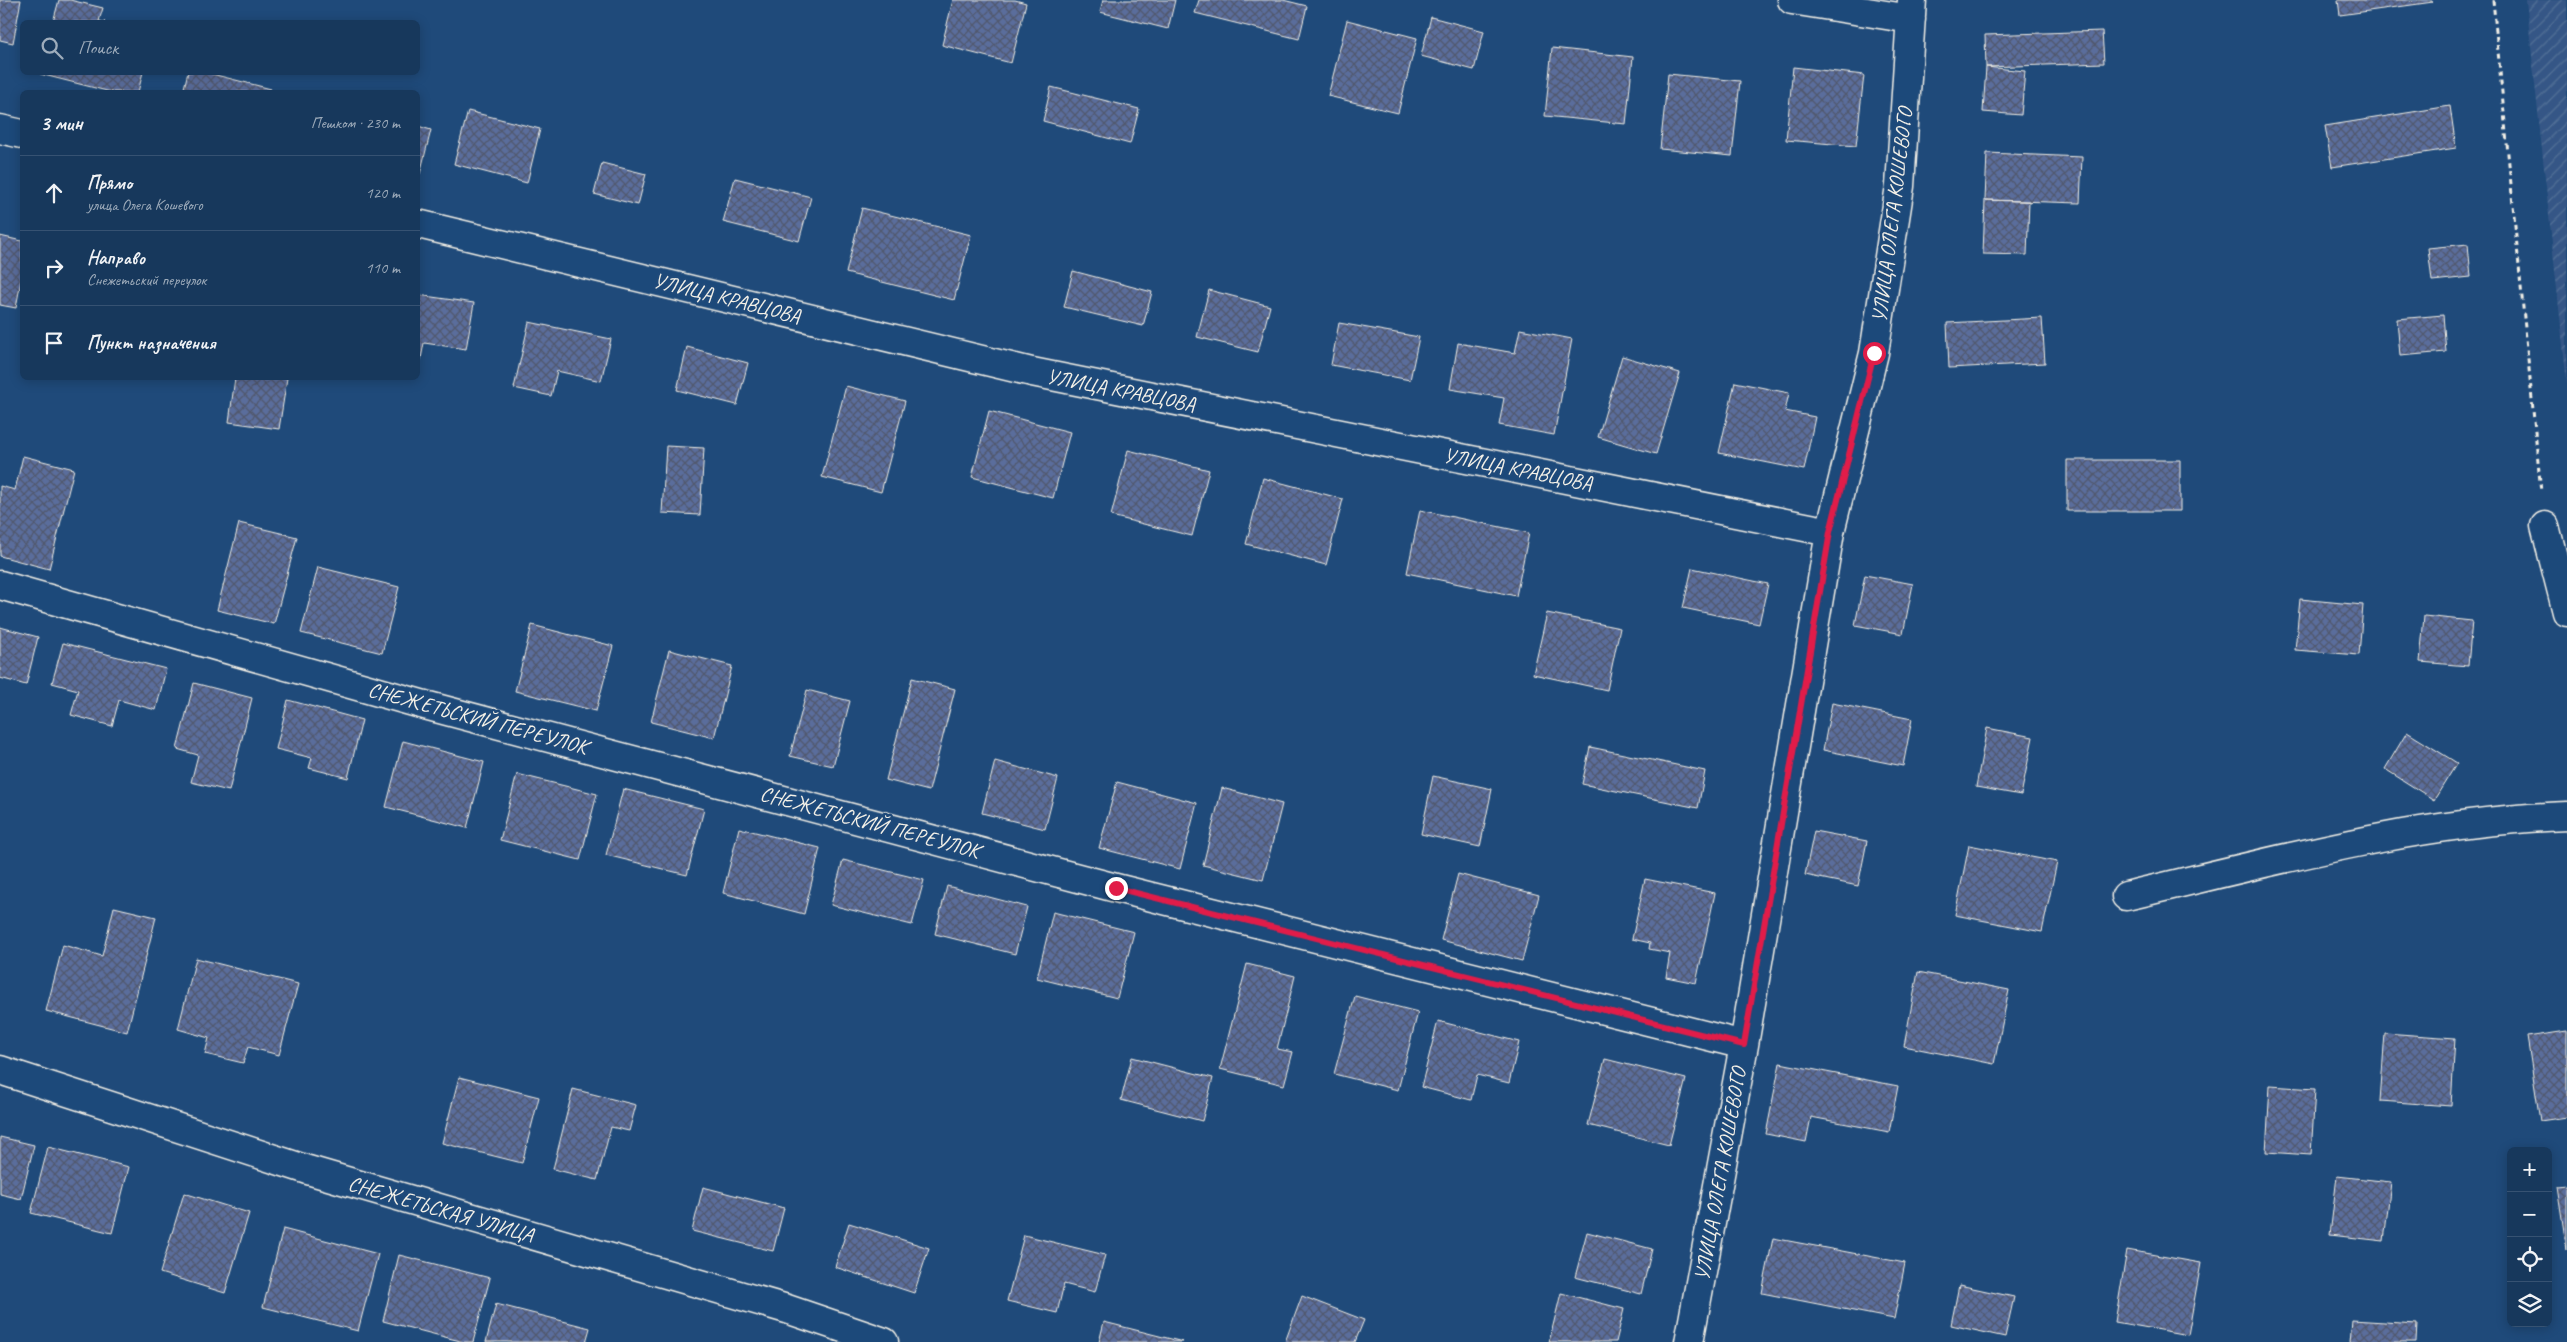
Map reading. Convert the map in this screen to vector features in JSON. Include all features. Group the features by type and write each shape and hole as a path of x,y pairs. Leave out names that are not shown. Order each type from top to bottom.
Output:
{"street":[{"path":"1792,0 1912,10"},
{"name":"УЛИЦА ОЛЕГА КОШЕВОГО","path":"1689,1342 1744,1045 1830,532 1874,353 1900,186 1912,10"},
{"path":"0,129 20,134"},
{"name":"УЛИЦА КРАВЦОВА","path":"420,224 1032,372 1830,532"},
{"path":"2545,526 2567,612"},
{"name":"СНЕЖЕТЬСКИЙ ПЕРЕУЛОК","path":"0,584 421,704 575,745 1126,890 1744,1045"},
{"path":"2126,896 2364,840 2521,818 2567,816"},
{"name":"СНЕЖЕТЬСКАЯ УЛИЦА","path":"0,1070 308,1170 787,1309 884,1342"}],"path":[{"path":"2493,0 2533,429 2545,526"}],"shaded area":[{"path":"2526,0 2567,0 2567,383"}],"building":[{"path":"0,0 21,0 13,43 0,40"},
{"path":"59,0 70,0 103,8 99,20 54,20"},
{"path":"953,0 1015,0 1026,3 1011,63 942,45"},
{"path":"1103,0 1175,0 1168,29 1100,12"},
{"path":"1199,0 1283,0 1307,6 1299,39 1195,13"},
{"path":"2338,0 2432,0 2433,2 2340,15"},
{"path":"1431,17 1484,31 1474,70 1421,56"},
{"path":"1347,20 1417,38 1398,113 1328,96"},
{"path":"2102,31 2104,63 1986,67 1985,35"},
{"path":"1552,48 1633,57 1626,124 1545,116"},
{"path":"1793,67 1864,75 1856,146 1786,140"},
{"path":"1986,67 2025,71 2021,115 1983,112"},
{"path":"1668,74 1740,81 1732,156 1660,149"},
{"path":"44,75 142,75 138,90 103,90"},
{"path":"187,75 216,75 271,89 271,90 184,90"},
{"path":"1051,87 1139,109 1130,144 1043,121"},
{"path":"2450,106 2456,148 2332,167 2325,126"},
{"path":"468,111 540,129 527,183 454,164"},
{"path":"420,127 431,130 420,174"},
{"path":"1987,153 2082,157 2080,203 1985,200"},
{"path":"602,163 646,174 638,205 594,194"},
{"path":"735,178 811,197 799,241 723,222"},
{"path":"1985,200 2029,201 2027,255 1983,254"},
{"path":"862,208 971,235 954,300 846,273"},
{"path":"0,236 20,241 20,286 16,308 0,305"},
{"path":"2468,244 2471,277 2432,281 2428,248"},
{"path":"1073,271 1152,292 1143,326 1064,307"},
{"path":"1209,290 1270,306 1258,352 1197,337"},
{"path":"420,295 474,303 466,349 424,343 420,364"},
{"path":"2443,315 2446,352 2400,356 2397,319"},
{"path":"2042,318 2045,363 1949,368 1947,323"},
{"path":"529,322 611,339 601,381 557,371 551,396 514,388"},
{"path":"1339,323 1419,337 1410,380 1331,365"},
{"path":"1520,329 1572,339 1554,435 1499,425 1504,398 1450,389 1458,343 1515,353"},
{"path":"687,347 748,363 737,405 677,390"},
{"path":"1622,356 1680,373 1656,454 1598,437"},
{"path":"235,380 287,380 279,429 229,422"},
{"path":"1735,382 1789,393 1785,411 1815,417 1804,470 1719,453"},
{"path":"846,386 905,401 881,492 822,477"},
{"path":"989,411 1070,432 1053,498 972,477"},
{"path":"666,446 704,448 700,515 662,513"},
{"path":"1128,450 1209,470 1192,536 1111,516"},
{"path":"23,456 74,469 49,569 0,556 0,486 15,490"},
{"path":"2067,460 2180,460 2180,511 2067,511"},
{"path":"1263,478 1343,499 1326,565 1246,544"},
{"path":"1420,510 1529,533 1516,596 1407,573"},
{"path":"239,523 297,537 274,624 217,610"},
{"path":"318,567 399,587 382,653 301,633"},
{"path":"1692,568 1768,584 1759,624 1683,608"},
{"path":"1865,575 1913,584 1903,634 1855,625"},
{"path":"2300,599 2363,605 2359,655 2295,650"},
{"path":"1547,613 1620,628 1607,690 1533,674"},
{"path":"2424,616 2472,621 2468,666 2420,662"},
{"path":"532,625 613,646 596,711 515,691"},
{"path":"0,627 38,637 26,685 0,678"},
{"path":"63,643 166,669 156,710 119,700 112,726 71,715 78,690 52,683"},
{"path":"669,650 732,666 714,738 651,722"},
{"path":"912,678 955,689 929,791 886,780"},
{"path":"194,683 252,698 229,791 191,782 198,755 177,749"},
{"path":"807,690 850,701 833,766 790,756"},
{"path":"288,700 362,720 348,778 309,768 312,758 276,749"},
{"path":"1832,703 1912,719 1903,766 1823,750"},
{"path":"1987,728 2033,737 2021,795 1976,787"},
{"path":"2407,732 2457,763 2434,800 2385,769"},
{"path":"403,741 484,762 467,828 386,807"},
{"path":"1590,747 1705,771 1698,808 1582,784"},
{"path":"995,761 1058,778 1045,829 982,813"},
{"path":"517,774 597,794 580,860 500,840"},
{"path":"1433,776 1492,789 1480,847 1421,834"},
{"path":"1117,782 1197,803 1180,869 1099,848"},
{"path":"1222,788 1282,804 1263,880 1203,865"},
{"path":"623,789 704,809 687,875 606,855"},
{"path":"739,828 820,848 804,914 723,893"},
{"path":"1814,831 1867,841 1858,886 1805,875"},
{"path":"1969,845 2057,862 2042,932 1955,915"},
{"path":"843,860 924,880 912,925 831,905"},
{"path":"1458,874 1539,895 1522,961 1441,940"},
{"path":"1645,879 1715,893 1696,983 1666,977 1670,953 1649,949 1650,943 1632,939"},
{"path":"947,886 1027,907 1015,954 935,934"},
{"path":"114,907 156,917 127,1032 46,1011 63,945 102,956"},
{"path":"1053,912 1134,932 1117,998 1037,978"},
{"path":"196,958 298,984 279,1055 248,1047 243,1063 205,1054 209,1038 178,1029"},
{"path":"1247,964 1295,976 1277,1049 1293,1052 1284,1085 1220,1069"},
{"path":"1918,972 2009,990 1994,1064 1904,1046"},
{"path":"1355,996 1418,1012 1398,1090 1334,1074"},
{"path":"1438,1021 1519,1042 1509,1083 1477,1075 1471,1100 1421,1087"},
{"path":"2567,1031 2567,1117 2540,1121 2527,1037"},
{"path":"2385,1033 2455,1038 2451,1106 2380,1101"},
{"path":"1132,1057 1213,1078 1202,1121 1121,1100"},
{"path":"1605,1059 1686,1079 1669,1145 1588,1125"},
{"path":"1780,1063 1898,1086 1889,1132 1811,1117 1806,1142 1766,1134"},
{"path":"459,1077 539,1097 522,1163 442,1143"},
{"path":"2270,1086 2315,1089 2311,1155 2266,1152"},
{"path":"573,1089 636,1105 629,1131 611,1127 597,1180 553,1169"},
{"path":"0,1137 34,1145 21,1199 0,1194"},
{"path":"48,1147 129,1167 112,1233 31,1213"},
{"path":"2337,1176 2391,1182 2384,1241 2330,1235"},
{"path":"2567,1185 2567,1251 2557,1186"},
{"path":"703,1187 784,1208 773,1251 692,1231"},
{"path":"184,1193 249,1213 225,1293 160,1273"},
{"path":"849,1223 929,1248 914,1293 835,1267"},
{"path":"283,1229 378,1254 358,1331 263,1307"},
{"path":"1587,1232 1652,1249 1641,1294 1575,1277"},
{"path":"1024,1235 1105,1255 1095,1292 1064,1284 1057,1313 1007,1301"},
{"path":"1773,1238 1905,1263 1894,1319 1762,1293"},
{"path":"2127,1250 2201,1263 2188,1335 2115,1322"},
{"path":"399,1255 490,1278 473,1342 464,1342 383,1321"},
{"path":"1959,1285 2014,1297 2005,1337 1951,1325"},
{"path":"1561,1293 1624,1309 1616,1342 1549,1342"},
{"path":"1302,1296 1364,1320 1355,1342 1285,1342"},
{"path":"496,1304 590,1328 586,1342 486,1342"},
{"path":"2352,1320 2417,1324 2416,1342 2350,1342"},
{"path":"1104,1322 1183,1342 1099,1342"}],"route":[{"path":"1116,888 1744,1045 1830,532 1874,353"}]}
